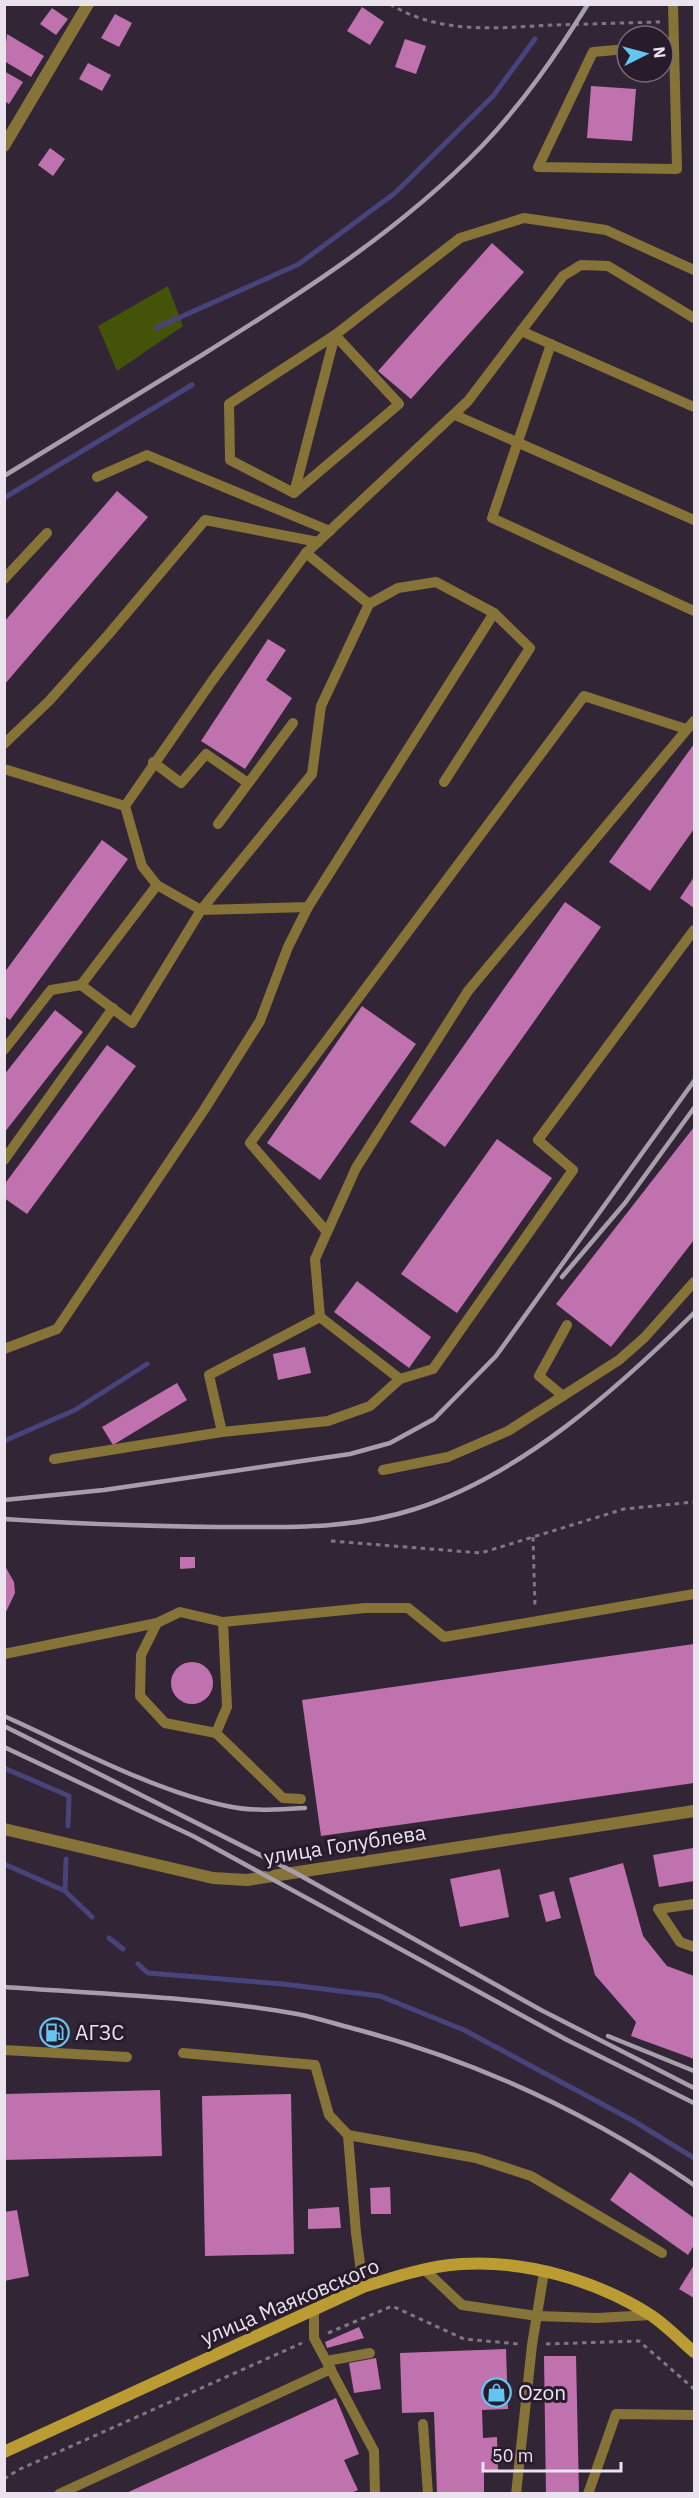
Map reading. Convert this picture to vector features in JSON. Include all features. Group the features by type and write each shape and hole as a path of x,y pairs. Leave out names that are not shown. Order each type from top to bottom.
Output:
{"main road":[{"name":"улица Маяковского","path":"4,2452 363,2287 425,2270 461,2264 544,2272 612,2294 651,2315 693,2348"}],"street":[{"path":"4,146 88,4"},
{"name":"улица Голублева","path":"4,1829 213,1878 248,1880 694,1811"}],"lane":[{"path":"673,24 674,4"},
{"path":"615,50 593,52 537,167 677,169 672,84"},
{"path":"294,493 231,460 229,404 335,335 460,238 525,218 606,230 694,270"},
{"path":"308,908 201,910 157,885 142,866 125,806 153,762 306,553 455,415 563,276 581,265 608,266 694,318"},
{"path":"521,331 694,406"},
{"path":"294,493 335,335"},
{"path":"294,493 399,404 335,335"},
{"path":"551,344 492,518 694,611"},
{"path":"455,415 694,520"},
{"path":"97,477 147,455 330,531"},
{"path":"4,744 100,643 205,520 318,542"},
{"path":"4,579 47,533"},
{"path":"306,553 369,604"},
{"path":"81,985 132,1023 201,910 312,774 321,706 369,604 398,588 436,582 494,613 530,648 444,783"},
{"path":"4,1349 57,1329 204,1110 260,1021 288,947 308,908 494,613"},
{"path":"327,1232 250,1143 584,696 686,729"},
{"path":"400,1379 320,1317 315,1258 357,1168 468,991 694,721"},
{"path":"218,824 293,723"},
{"path":"153,762 181,783 206,754 248,783"},
{"path":"6,772 125,806"},
{"path":"4,1050 51,990 81,985 157,885"},
{"path":"54,1459 222,1432 328,1421 370,1406 400,1379 433,1369 573,1170 538,1140 694,930"},
{"path":"4,1160 113,1008"},
{"path":"383,1470 448,1457 508,1431 619,1360 645,1337 694,1282"},
{"path":"222,1432 209,1375 320,1317"},
{"path":"563,1396 538,1376 567,1325"},
{"path":"4,1654 157,1623 180,1612 223,1622 365,1608 408,1608 444,1637 694,1594"},
{"path":"216,1733 227,1707 223,1622"},
{"path":"157,1623 141,1655 140,1696 165,1723 216,1733 283,1797 301,1799"},
{"path":"694,1904 658,1909 680,1942 694,1947"},
{"path":"4,2050 127,2057"},
{"path":"183,2053 315,2065 329,2115 348,2134 476,2158 531,2176 662,2253"},
{"path":"348,2134 363,2287"},
{"path":"425,2270 462,2305 537,2316 597,2318 651,2315"},
{"path":"516,2493 544,2272"},
{"path":"314,2310 314,2338 374,2451 375,2493"},
{"path":"59,2493 329,2365 370,2353"},
{"path":"588,2493 616,2414 694,2415"},
{"path":"423,2424 428,2493"}],"path":[{"path":"390,4 414,18 451,27 490,28 674,21"},
{"path":"331,1541 481,1553 624,1509 694,1502"},
{"path":"533,1537 535,1622"}],"green space":[{"path":"168,286 183,326 117,371 98,326"}],"building":[{"path":"362,7 384,22 370,45 347,31"},
{"path":"52,8 68,19 56,35 40,24"},
{"path":"115,14 132,23 119,47 101,38"},
{"path":"7,34 44,56 31,77 4,61"},
{"path":"405,39 426,46 416,74 395,67"},
{"path":"88,63 111,75 102,91 79,79"},
{"path":"4,71 23,82 9,104 4,101"},
{"path":"591,86 636,89 632,141 587,138"},
{"path":"50,148 65,159 53,176 38,165"},
{"path":"492,243 524,272 411,399 378,371"},
{"path":"117,491 148,517 4,685 4,622"},
{"path":"268,639 286,650 266,680 292,698 245,769 201,741"},
{"path":"694,744 694,829 650,891 609,862"},
{"path":"102,840 128,859 10,1020 4,1016 4,973"},
{"path":"694,877 694,908 680,898"},
{"path":"565,902 601,927 445,1147 410,1122"},
{"path":"362,1006 416,1044 320,1180 267,1143"},
{"path":"55,1010 83,1032 4,1133 4,1075"},
{"path":"107,1045 136,1066 27,1214 4,1198 4,1185"},
{"path":"694,1127 694,1240 611,1347 556,1304"},
{"path":"497,1139 552,1178 457,1313 401,1274"},
{"path":"357,1281 431,1337 409,1368 334,1312"},
{"path":"305,1347 311,1373 278,1380 273,1354"},
{"path":"177,1383 187,1400 113,1445 102,1427"},
{"path":"180,1557 195,1557 195,1568 180,1569"},
{"path":"5,1566 14,1582 15,1593 5,1614"},
{"path":"694,1644 694,1783 321,1836 302,1700"},
{"path":"192,1662 200,1663 207,1668 212,1675 212,1691 207,1698 200,1703 192,1704 184,1703 177,1698 172,1691 171,1683 172,1675 177,1668 184,1663"},
{"path":"693,1848 694,1881 659,1887 653,1855"},
{"path":"623,1863 643,1936 667,1966 694,1976 694,2059 631,2036 636,2022 595,1975 569,1878"},
{"path":"500,1869 509,1917 460,1927 450,1879"},
{"path":"554,1891 561,1918 546,1922 539,1895"},
{"path":"160,2090 162,2156 4,2160 4,2094"},
{"path":"291,2094 294,2254 205,2256 202,2096"},
{"path":"630,2172 694,2218 694,2245 688,2255 610,2200"},
{"path":"390,2187 391,2214 371,2214 370,2188"},
{"path":"339,2207 341,2228 308,2229 308,2209"},
{"path":"17,2210 29,2276 4,2281 4,2212"},
{"path":"694,2265 694,2298 679,2289"},
{"path":"359,2327 364,2338 327,2348 325,2342"},
{"path":"506,2349 508,2409 482,2410 483,2438 497,2437 498,2471 484,2472 484,2492 437,2493 434,2412 402,2413 400,2353"},
{"path":"544,2356 576,2356 579,2494 546,2494"},
{"path":"376,2358 381,2389 354,2393 349,2363"},
{"path":"336,2398 359,2454 344,2460 358,2490 349,2494 124,2494"}],"waterway":[{"path":"156,328 299,264 395,193 493,96 535,39"},
{"path":"4,498 192,385"},
{"path":"4,1441 75,1410 147,1364"},
{"path":"4,1768 69,1796 68,1826"},
{"path":"65,1891 66,1859"},
{"path":"4,1864 65,1891 92,1917"},
{"path":"109,1938 123,1949"},
{"path":"138,1964 148,1973 283,1984 380,1996 464,2030 632,2120 694,2158"}],"railway":[{"path":"4,476 276,308 348,259 418,206 451,177 511,113 551,60 588,4"},
{"path":"4,1500 104,1490 350,1454 390,1443 434,1419 496,1356 694,1081"},
{"path":"562,1277 625,1203 694,1108"},
{"path":"4,1519 137,1525 292,1527 366,1521 415,1509 454,1494 492,1475 565,1427 632,1371 694,1313"},
{"path":"4,1716 114,1767 199,1799 246,1809 305,1808"},
{"path":"4,1726 294,1872 541,2010 694,2088"},
{"path":"4,1747 193,1836 567,2040 694,2103"},
{"path":"4,1987 151,1997 261,2008 297,2014 359,2030 448,2058 533,2093 616,2136 694,2185"},
{"path":"608,2036 694,2071"}],"place":[{"name":"АГЗС","path":"54,2033"},
{"name":"Ozon","path":"497,2393"}]}
